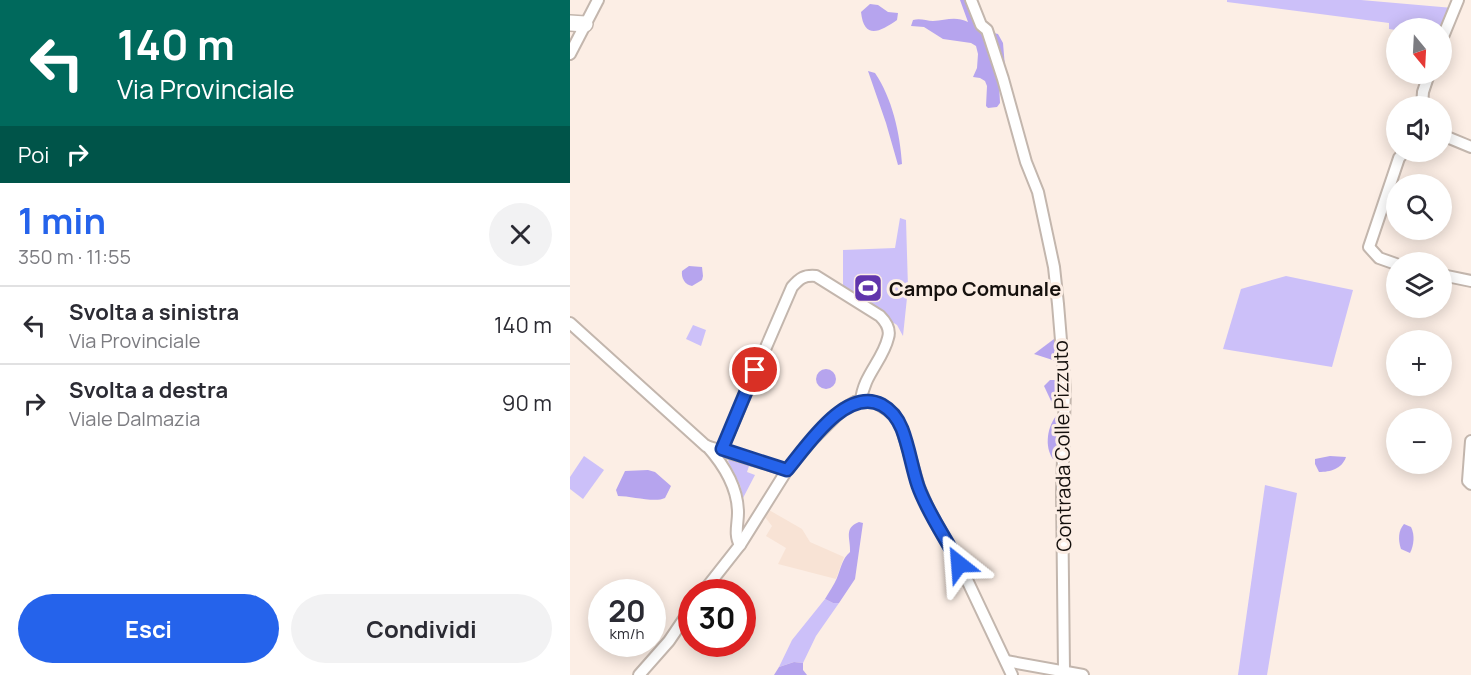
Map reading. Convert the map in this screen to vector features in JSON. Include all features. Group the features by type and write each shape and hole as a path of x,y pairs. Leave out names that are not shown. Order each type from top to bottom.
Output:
{"street":[{"path":"570,54 578,23 598,0"},
{"name":"Contrada Colle Pizzuto","path":"971,0 981,26 987,30 1026,162 1038,192 1054,267 1065,389 1062,493 1064,670"},
{"path":"1451,18 1458,0"},
{"path":"1452,139 1471,147"},
{"path":"1386,260 1379,258 1369,247 1398,162"},
{"path":"722,449 792,287 800,278 807,275 816,276 886,322 889,330 888,339 864,385 861,401"},
{"path":"1452,277 1471,281"},
{"path":"570,322 706,446 724,467 734,489 738,512 737,537 740,545"},
{"path":"713,579 740,545 787,470 832,417 861,401 875,402 894,414 902,429 928,510 959,564 1012,675"},
{"path":"1471,441 1468,481 1471,484"},
{"path":"706,446 787,470"},
{"path":"639,675 678,628"},
{"path":"1006,661 1083,675"}],"shaded area":[{"path":"960,0 971,0 990,32 998,34 1003,43 1005,67 999,83 1000,103 997,107 988,108 986,106 985,81 973,77 977,68 976,46 971,43 943,39 924,27 911,26 913,20 916,19 933,21 955,19 968,22"},
{"path":"1227,0 1361,0 1453,8 1448,18 1386,18 1386,23 1227,2"},
{"path":"870,4 878,5 888,12 898,13 897,20 885,28 869,30 863,21 861,12"},
{"path":"868,71 875,73 886,93 897,128 902,164 898,165"},
{"name":"Campo Comunale","path":"900,218 906,220 908,288 903,336 897,325 843,291 843,250 895,248"},
{"path":"689,266 702,267 702,280 692,286 685,283 682,276 682,271"},
{"path":"1286,276 1353,290 1332,367 1223,349 1241,289"},
{"path":"693,325 706,330 701,346 686,339"},
{"path":"1058,336 1062,363 1034,354"},
{"path":"826,369 833,372 836,379 833,386 826,389 819,386 816,379 819,372"},
{"path":"1050,380 1062,380 1062,402 1055,405 1044,386"},
{"path":"1058,414 1062,414 1061,460 1053,459 1048,448 1049,430"},
{"path":"584,456 604,470 583,499 570,489 570,477"},
{"path":"1330,456 1346,457 1335,469 1319,472 1315,459"},
{"path":"731,457 759,468 749,466 747,472 755,475 743,498 740,485 728,461"},
{"path":"625,471 655,472 671,486 665,498 649,500 618,496 616,490"},
{"path":"1265,485 1297,493 1267,675 1238,675"},
{"path":"769,510 802,529 810,542 844,557 836,579 778,564 786,548 766,536 772,526 765,517"},
{"path":"863,523 855,579 839,603 833,603 825,599 836,581 843,561 850,552 849,531 854,524"},
{"path":"1404,524 1411,527 1413,533 1410,553 1401,549 1400,546 1400,533"},
{"path":"825,599 839,603 816,636 803,663 794,662 779,667 792,640"},
{"path":"794,662 803,663 803,670 807,675 774,675 779,667"}],"place":[{"name":"Campo Comunale","path":"868,288"}],"route":[{"path":"755,370 722,449 787,470 832,417 855,402 866,400 875,402 894,414 902,429 928,510 959,564"}]}
